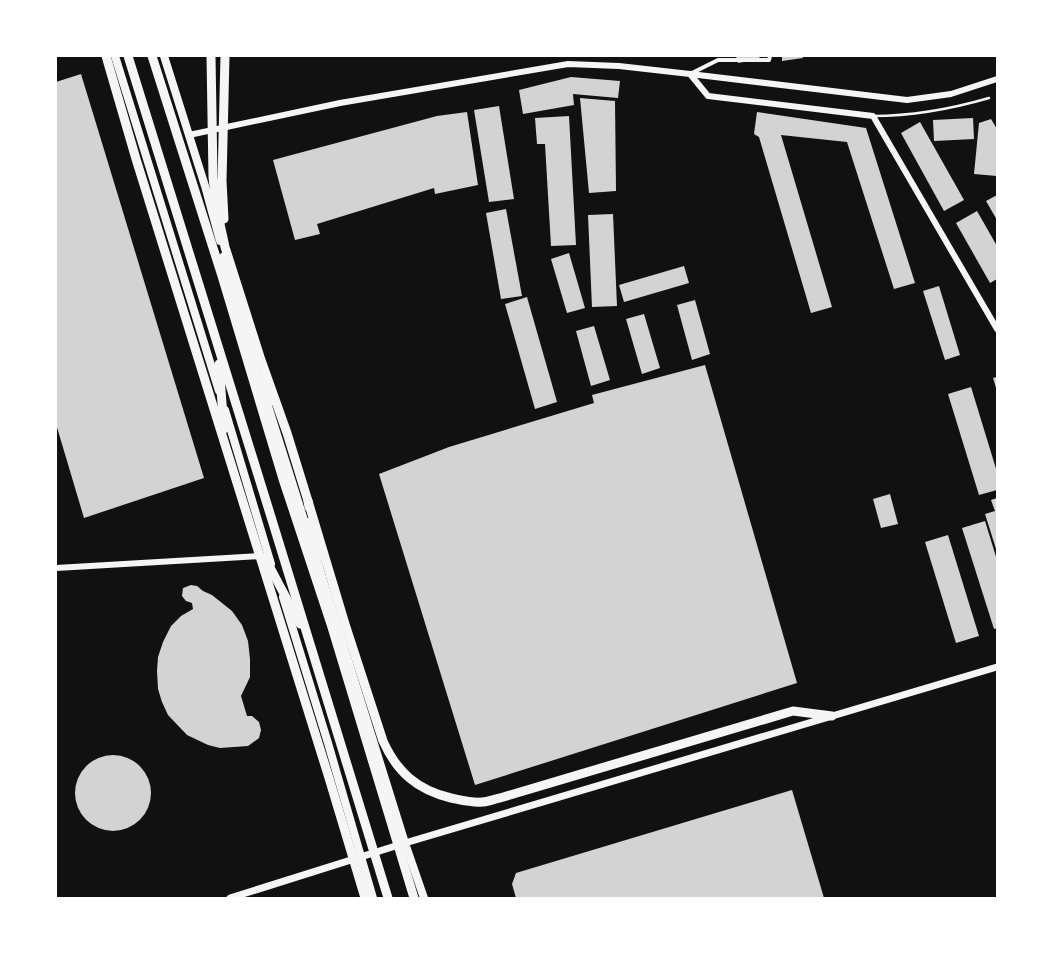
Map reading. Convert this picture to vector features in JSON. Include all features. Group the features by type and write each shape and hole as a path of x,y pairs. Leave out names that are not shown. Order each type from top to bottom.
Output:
{"highway":[{"path":"106,56 365,898"},
{"path":"128,56 388,898"},
{"path":"152,56 283,479 331,624 414,898"},
{"path":"211,56 213,177 216,206 225,246 261,360 287,433 345,624 383,741 390,756 409,778 425,790 440,795 456,799 482,802 500,798 793,711 832,716"},
{"path":"225,246 222,181 226,56"},
{"path":"218,348 226,447"},
{"path":"244,351 287,433"},
{"path":"308,502 312,539 331,624"},
{"path":"254,539 310,642"}],"main road":[{"path":"115,56 237,450 268,556 290,618 326,735 373,898"},
{"path":"164,56 205,186 245,336 405,843 424,898"},
{"path":"230,898 405,843 997,667"}],"street":[{"path":"690,74 718,60 769,60 770,56"},
{"path":"189,135 340,103 568,64 619,66 907,100 951,94 997,79"},
{"path":"690,74 708,96 873,116 997,329"},
{"path":"56,568 268,556"}],"lane":[{"path":"873,116 890,116 933,111 958,107 989,98"}],"building":[{"path":"736,56 759,56 760,59 738,63"},
{"path":"782,56 802,56 803,58 782,61"},
{"path":"81,74 204,478 84,518 56,424 56,82"},
{"path":"571,77 620,81 618,98 573,94 574,105 523,114 519,90"},
{"path":"580,98 615,101 616,191 589,193"},
{"path":"499,106 514,199 489,202 474,110"},
{"path":"467,112 478,185 435,194 434,188 317,224 320,234 295,240 273,160 437,116"},
{"path":"757,112 866,128 915,283 894,289 847,142 781,135 832,307 811,313 759,137 754,134"},
{"path":"569,116 576,245 551,246 545,144 537,144 535,118"},
{"path":"973,118 974,139 934,141 933,120"},
{"path":"991,119 997,129 997,176 974,174 979,123"},
{"path":"920,122 964,200 944,211 901,133"},
{"path":"997,195 997,220 986,201"},
{"path":"506,209 522,296 501,299 486,213"},
{"path":"977,211 997,246 997,279 990,283 956,223"},
{"path":"613,214 617,306 592,307 588,215"},
{"path":"569,253 585,308 567,313 551,259"},
{"path":"684,266 689,283 624,302 619,285"},
{"path":"939,286 960,355 945,360 923,291"},
{"path":"527,297 557,402 535,409 505,304"},
{"path":"695,300 710,354 692,360 677,305"},
{"path":"644,314 660,368 642,374 626,319"},
{"path":"594,326 610,380 591,386 576,331"},
{"path":"705,365 797,683 475,785 379,474 449,447 594,403 592,395"},
{"path":"997,377 997,391 993,378"},
{"path":"971,387 997,472 997,490 979,495 948,394"},
{"path":"890,494 898,524 881,528 873,499"},
{"path":"997,498 997,552 985,514 995,511 991,500"},
{"path":"985,521 997,560 997,628 994,629 962,528"},
{"path":"948,535 979,636 956,643 925,542"},
{"path":"191,585 197,586 203,591 212,595 232,611 242,625 248,641 250,677 241,696 247,716 252,716 259,722 261,730 259,738 248,746 220,748 208,745 187,735 168,715 162,702 158,689 158,657 171,626 181,616 193,609 192,603 186,601 182,596 183,588"},
{"path":"113,755 128,758 140,766 148,778 151,793 148,808 140,820 128,828 113,831 98,828 86,820 78,808 75,793 78,778 86,766 98,758"},
{"path":"792,790 824,898 516,898 512,884 516,873"}]}
